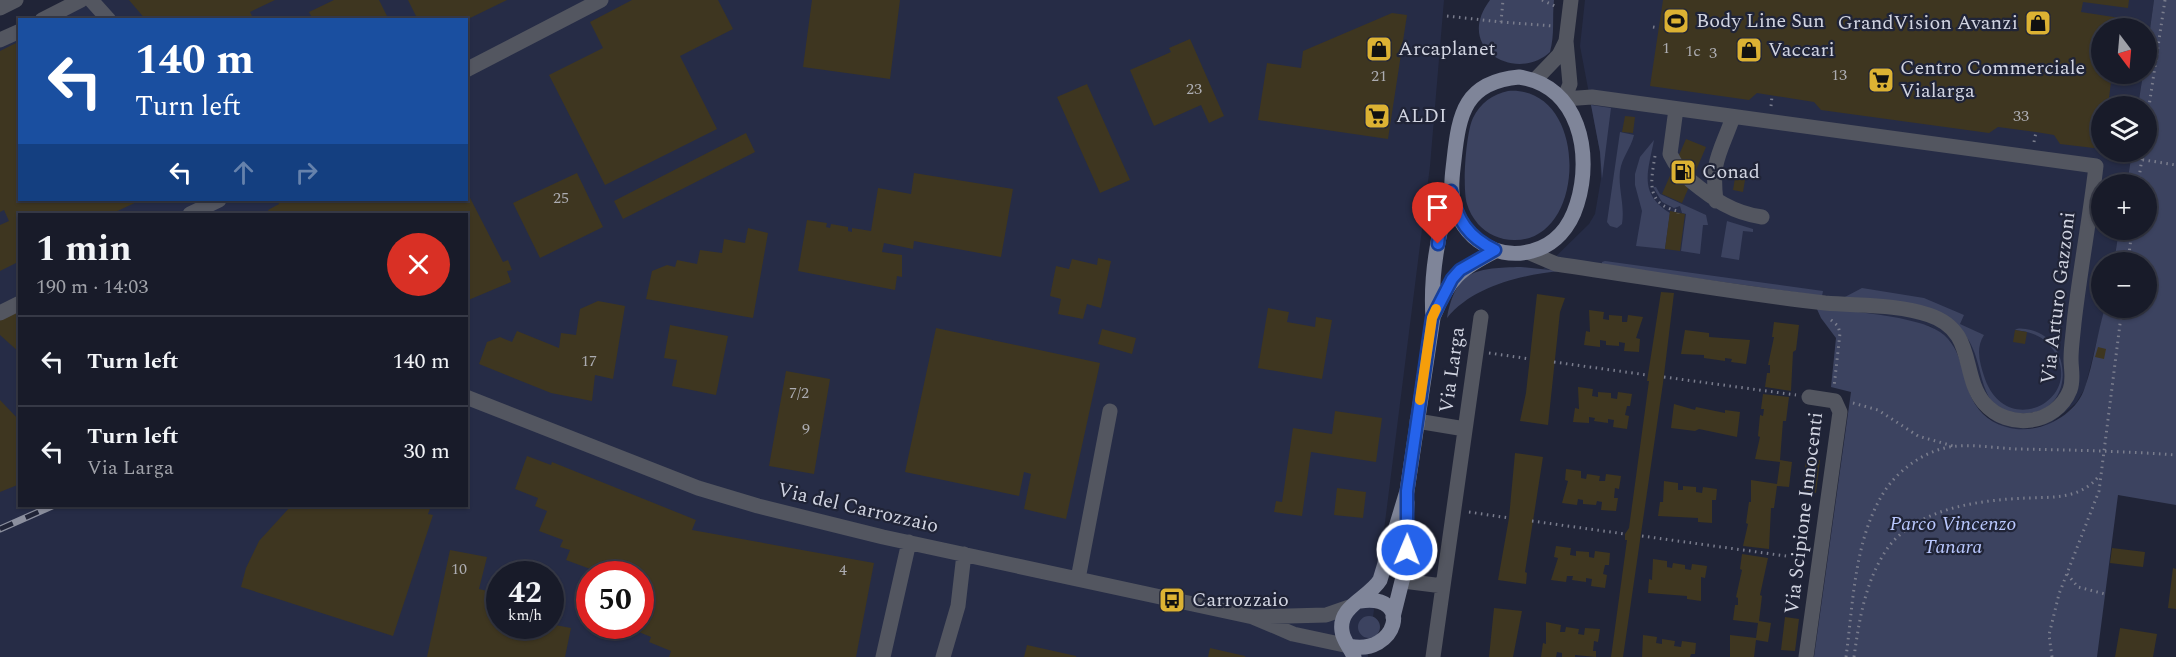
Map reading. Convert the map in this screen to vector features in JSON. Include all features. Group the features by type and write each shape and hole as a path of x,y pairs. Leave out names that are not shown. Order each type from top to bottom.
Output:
{"main road":[{"path":"1503,79 1534,80 1555,91 1564,99 1574,116 1581,156 1578,199 1570,222 1558,237 1528,252 1495,250 1481,244 1467,231 1457,216 1451,191 1459,119 1470,100 1485,86 1503,79"},
{"name":"Via Larga","path":"1352,651 1384,652 1394,630 1393,617 1403,581 1407,539 1407,491 1432,318 1431,292 1434,267 1441,221 1451,191"},
{"name":"Via Larga","path":"1432,318 1452,279 1460,270 1495,250"},
{"name":"Via Larga","path":"1355,604 1374,590 1385,569 1392,535 1407,491"},
{"path":"1352,651 1342,631 1342,622 1355,604 1376,601 1389,610 1393,617"}],"street":[{"path":"0,8 16,0"},
{"path":"46,18 81,0"},
{"path":"91,0 107,18"},
{"path":"468,69 601,0"},
{"path":"1564,3 1570,84 1564,99"},
{"path":"0,40 18,32"},
{"path":"1534,80 1559,55 1566,41"},
{"name":"Via Arturo Gazzoni","path":"1528,252 1556,264 1825,303 1921,313 1943,322 1955,333 1968,355 1978,394 1995,413 2013,420 2032,420 2050,414 2064,401 2073,380 2071,361 2074,321 2096,166 1592,98 1564,99"},
{"path":"1676,109 1670,154 1676,163"},
{"path":"1716,201 1713,178 1716,156 1733,117"},
{"path":"1691,181 1716,201 1745,215 1762,217"},
{"path":"192,213 217,201"},
{"path":"0,313 18,304"},
{"name":"Via Larga","path":"1433,657 1481,316"},
{"name":"Via Scipione Innocenti","path":"1806,657 1840,412 1835,401 1809,397"},
{"name":"Via del Carrozzaio","path":"468,398 698,488 909,542 1253,617 1293,634 1352,651"},
{"path":"1078,579 1110,411"},
{"name":"Via Larga","path":"1417,421 1465,429"},
{"path":"883,657 909,542"},
{"path":"943,657 958,606 964,554"},
{"path":"1403,581 1443,586"},
{"name":"Via del Carrozzaio","path":"1253,617 1326,615 1355,604"}],"path":[{"path":"1501,22 1503,0"},
{"path":"1542,0 1564,3"},
{"path":"1558,0 1564,3"},
{"path":"2151,96 2165,0"},
{"path":"1556,13 1564,3"},
{"path":"1447,16 1554,26 1555,19"},
{"path":"1653,27 1658,28"},
{"path":"1771,106 1772,96"},
{"path":"2034,144 2036,132"},
{"path":"2156,162 2176,165"},
{"path":"1652,170 1650,185 1654,195 1661,205 1678,211 1678,214"},
{"path":"1826,315 1840,330 1834,389"},
{"path":"2052,657 2049,635 2066,572 2097,501 2121,318"},
{"path":"1484,353 1530,359"},
{"path":"1554,362 1647,375"},
{"path":"1664,377 1809,397"},
{"path":"1824,388 1839,390"},
{"path":"1848,400 1878,410 1918,436 1956,446 2102,449 2176,455"},
{"path":"1846,657 1863,548 1881,496 1910,466 1934,451 1956,446"},
{"path":"1854,657 1861,612 1871,580 1887,549 1910,529 1938,514 1981,501 2070,495 2086,488 2099,475"},
{"path":"1462,512 1509,518"},
{"path":"1532,521 1625,534"},
{"path":"1642,536 1786,556"},
{"path":"2066,572 2078,587 2105,594"}],"shaded area":[{"path":"74,0 1444,0 1430,166 1368,657 0,657 0,36 18,27 18,201 468,201 468,18 36,18"},
{"name":"Centro Commerciale Vialarga","path":"1585,0 2154,0 2152,18 2091,18 2091,84 2141,84 2140,96 2091,96 2091,162 2130,162 2129,174 2091,174 2091,240 2117,240 2116,252 2091,252 2091,318 2102,318 2085,388 2076,403 2050,424 2021,430 2007,428 1994,422 1976,405 1957,352 1951,342 1930,326 1816,307 1543,269 1589,224 1595,214 1601,179 1600,152 1580,46"}],"green space":[{"path":"1490,0 1554,0 1550,52 1536,61 1522,64 1507,62 1494,56 1484,46 1479,33 1481,18"},
{"name":"Parco Vincenzo Tanara","path":"2154,0 2176,0 2176,505 2118,495 2097,657 1814,657 1851,392 1831,387 1836,338 1816,307 1899,318 1930,326 1940,332 1954,347 1975,404 1983,414 1998,424 2016,429 2037,428 2067,413 2081,397 2085,387 2102,318 2157,318 2157,252 2116,252 2117,240 2157,240 2157,174 2129,174 2130,162 2157,162 2157,96 2140,96 2141,84 2157,84 2157,18 2152,18"},
{"path":"1508,91 1535,96 1554,112 1565,136 1570,164 1566,192 1556,217 1538,234 1514,240 1494,236 1478,224 1468,207 1465,186 1467,147 1473,118 1488,100"},
{"path":"1591,105 1611,108 1602,179 1600,152"},
{"path":"1620,132 1634,135 1620,171 1623,217 1622,224 1617,228 1610,226 1607,222"},
{"path":"1654,140 1648,181 1653,198 1670,213 1665,249 1636,246 1642,211 1635,185 1635,174 1640,157"},
{"path":"1653,187 1656,187 1660,194 1706,215 1708,225 1703,225 1700,254 1681,251 1686,214 1682,213 1680,206 1674,208 1662,202"},
{"path":"1727,221 1753,229 1753,232 1743,231 1739,260 1721,257"},
{"path":"1605,261 1823,291 1822,296 1602,265"},
{"path":"1521,267 1560,271 1514,279 1484,290 1458,307 1447,318 1456,290 1471,274 1492,268"},
{"path":"1862,288 1924,298 1964,315 1960,324 1984,335 1979,351 1985,379 1996,397 2009,407 2025,410 2039,406 2052,397 2059,384 2061,368 2050,346 2037,336 2015,330 2020,328 2031,330 2045,336 2061,359 2063,373 2061,387 2055,399 2045,408 2030,413 2012,413 1999,408 1990,399 1985,388 1972,347 1956,326 1948,322 1843,298"},
{"path":"1369,616 1377,619 1380,627 1377,635 1369,638 1361,635 1358,627 1361,619"}],"building":[{"path":"129,0 275,0 250,12 253,18 144,18"},
{"path":"334,0 379,0 388,18 312,18 309,12"},
{"path":"408,0 507,0 468,19 417,18"},
{"path":"632,0 718,0 733,29 680,56 717,129 605,185 549,75 603,48 590,22"},
{"path":"812,0 900,0 890,79 803,67"},
{"name":"Centro Commerciale Vialarga","path":"1663,0 2129,0 2128,8 2083,2 2081,12 2120,18 2091,18 2091,84 2111,84 2109,96 2091,96 2091,148 2060,144 2054,135 2036,132 1998,127 1989,133 1821,110 1814,102 1757,93 1749,100 1650,86"},
{"path":"1392,13 1407,15 1388,139 1258,120 1267,63 1301,68 1303,51"},
{"path":"1190,39 1224,116 1209,123 1201,105 1154,126 1130,70 1171,52 1169,48"},
{"path":"18,42 18,201 139,201 113,213 18,213 18,262 0,271 0,225 9,221 4,210 0,212 0,51"},
{"path":"1087,84 1130,180 1100,193 1057,97"},
{"path":"1625,116 1635,117 1633,133 1622,132"},
{"path":"746,133 755,152 623,219 614,201"},
{"name":"Conad","path":"1686,139 1706,147 1682,203 1662,194"},
{"path":"577,173 603,227 540,258 513,203"},
{"path":"914,173 1013,189 1001,257 914,241 913,249 884,243 882,252 902,255 902,277 897,276 895,290 798,271 807,220 827,223 826,227 830,228 831,224 848,227 848,231 852,232 852,228 871,231 878,188 911,194"},
{"path":"1735,178 1745,180 1743,192 1733,190"},
{"path":"468,194 503,262 508,260 512,270 507,271 511,282 468,300 468,213 270,213 268,210 279,204 278,201 468,201"},
{"path":"1670,211 1685,214 1680,251 1665,249"},
{"path":"748,228 768,233 753,318 646,299 652,271 667,265 675,267 677,260 697,264 700,250 722,253 724,239 745,243"},
{"path":"1098,258 1111,261 1101,308 1087,304 1083,319 1058,314 1061,299 1050,296 1056,266 1069,269 1072,259 1097,265"},
{"path":"1661,292 1674,293 1663,383 1623,657 1611,657 1627,540 1625,540 1625,534 1629,528 1649,381 1647,381"},
{"path":"1537,294 1565,298 1560,312 1548,425 1520,421 1526,393"},
{"path":"598,301 625,306 613,379 595,375 592,401 551,393 479,364 487,342 500,337 512,342 517,331 559,348 561,333 576,335 580,309"},
{"path":"1268,308 1289,312 1287,322 1315,327 1316,317 1332,320 1322,379 1258,368"},
{"path":"1589,310 1604,312 1603,319 1609,320 1609,315 1622,316 1622,322 1627,322 1628,315 1643,317 1636,338 1640,339 1639,352 1624,351 1625,343 1619,342 1619,346 1606,345 1606,341 1600,340 1600,347 1584,345 1586,331 1590,332"},
{"path":"18,311 18,351 0,335 0,320"},
{"path":"1774,322 1799,325 1796,350 1793,352 1791,391 1765,387 1767,373 1770,373 1770,365 1768,365 1774,337 1772,337"},
{"path":"670,325 728,336 716,395 672,386 677,360 664,358"},
{"path":"936,328 1100,363 1066,519 1024,509 1031,474 1024,472 1019,496 905,472"},
{"path":"1102,329 1136,338 1132,354 1098,344"},
{"path":"1685,330 1709,333 1709,337 1750,340 1746,364 1731,362 1732,359 1725,358 1725,361 1704,358 1704,355 1681,354"},
{"path":"2015,330 2027,332 2025,344 2013,342"},
{"path":"2098,347 2106,349 2104,359 2095,357"},
{"path":"786,371 830,379 814,474 769,466"},
{"path":"1578,387 1593,389 1592,396 1598,397 1598,392 1611,393 1611,398 1617,399 1618,392 1632,394 1630,406 1627,406 1625,415 1629,416 1627,429 1613,427 1614,420 1608,419 1608,423 1594,421 1595,418 1589,417 1589,423 1573,422 1575,408 1579,409"},
{"path":"1763,394 1789,397 1786,421 1783,421 1780,460 1792,462 1789,487 1777,486 1774,508 1771,508 1769,549 1743,546 1748,524 1746,523 1749,502 1751,502 1751,480 1777,484 1780,462 1755,459 1760,437 1758,436 1760,415 1763,416 1764,409 1761,409"},
{"path":"0,400 18,419 18,485 0,492"},
{"path":"1674,404 1695,410 1696,407 1725,413 1725,410 1740,412 1737,437 1699,429 1695,431 1671,428"},
{"path":"1335,411 1382,418 1376,462 1311,452 1302,516 1274,512 1276,501 1282,502 1293,428 1332,434"},
{"path":"1515,453 1543,457 1525,572 1527,573 1526,584 1498,580 1509,518"},
{"path":"527,456 551,465 552,462 696,520 692,530 874,563 856,657 669,657 671,651 649,642 650,639 654,639 654,561 576,561 576,564 566,560 570,550 560,547 563,540 539,531 547,511 535,506 538,498 515,489"},
{"path":"1806,459 1820,460 1816,493 1802,491"},
{"path":"1566,469 1581,471 1581,478 1586,479 1587,474 1600,476 1599,481 1605,481 1606,474 1621,476 1619,489 1615,488 1614,498 1618,498 1616,511 1601,510 1602,502 1597,501 1596,505 1583,504 1583,500 1578,499 1577,505 1562,503 1568,481 1565,480"},
{"path":"1664,481 1678,483 1678,490 1683,490 1683,486 1696,487 1696,492 1702,493 1703,487 1717,489 1716,500 1712,500 1712,523 1698,522 1698,518 1658,516 1660,502 1663,502"},
{"path":"1337,488 1366,492 1363,518 1334,515"},
{"path":"290,507 431,507 428,514 433,515 393,636 241,587 246,568 259,541"},
{"path":"1556,546 1571,548 1570,555 1576,556 1576,551 1589,552 1589,557 1594,558 1595,551 1610,553 1609,565 1605,565 1603,574 1607,575 1605,588 1591,586 1592,579 1586,578 1586,582 1572,580 1573,576 1567,576 1566,582 1551,580 1558,558 1554,557"},
{"path":"2112,548 2145,552 2143,567 2110,563"},
{"path":"450,550 487,557 479,589 486,591 486,639 564,639 564,627 571,628 565,657 427,657"},
{"path":"1742,554 1768,558 1760,595 1762,596 1759,621 1771,623 1768,642 1756,640 1754,657 1730,657 1730,635 1756,638 1758,623 1733,620 1735,605 1738,605 1736,597 1742,570 1740,569"},
{"path":"1653,559 1667,561 1667,567 1672,568 1673,563 1685,565 1685,569 1691,570 1692,564 1707,566 1705,578 1701,577 1701,601 1687,599 1687,596 1648,593 1649,579 1652,580"},
{"path":"2173,568 2176,569 2176,609 2168,608"},
{"path":"1494,608 1522,611 1513,657 1489,657"},
{"path":"1785,617 1799,619 1795,651 1781,650"},
{"path":"1546,622 1561,625 1560,632 1565,632 1566,627 1579,629 1578,634 1584,635 1585,628 1600,629 1598,642 1594,641 1593,651 1596,651 1596,657 1575,655 1575,657 1562,657 1562,653 1557,652 1556,657 1541,657 1543,643 1546,644"},
{"path":"2120,628 2157,634 2153,657 2115,657"},
{"path":"1643,635 1657,637 1656,643 1662,644 1662,639 1675,641 1674,646 1681,647 1682,641 1696,643 1695,654 1691,654 1690,657 1642,657"},
{"path":"1027,645 1076,656 1076,657 1024,657"},
{"path":"1210,648 1245,656 1245,657 1208,657"}],"tunnel":[{"path":"1675,163 1691,181"}],"railway":[{"path":"0,529 50,507"}],"slow traffic":[{"path":"1420,400 1432,318 1436,309"}],"place":[{"name":"Body Line Sun","path":"1676,21"},
{"name":"GrandVision Avanzi","path":"2038,23"},
{"name":"Arcaplanet","path":"1379,49"},
{"name":"Vaccari","path":"1749,50"},
{"name":"Centro Commerciale Vialarga","path":"1881,80"},
{"name":"ALDI","path":"1377,116"},
{"name":"Conad","path":"1683,172"},
{"name":"Carrozzaio","path":"1172,600"}],"route":[{"path":"1407,550 1407,491 1432,318 1452,279 1460,270 1495,250 1481,244 1461,223 1451,191 1441,221 1438,244"}]}
